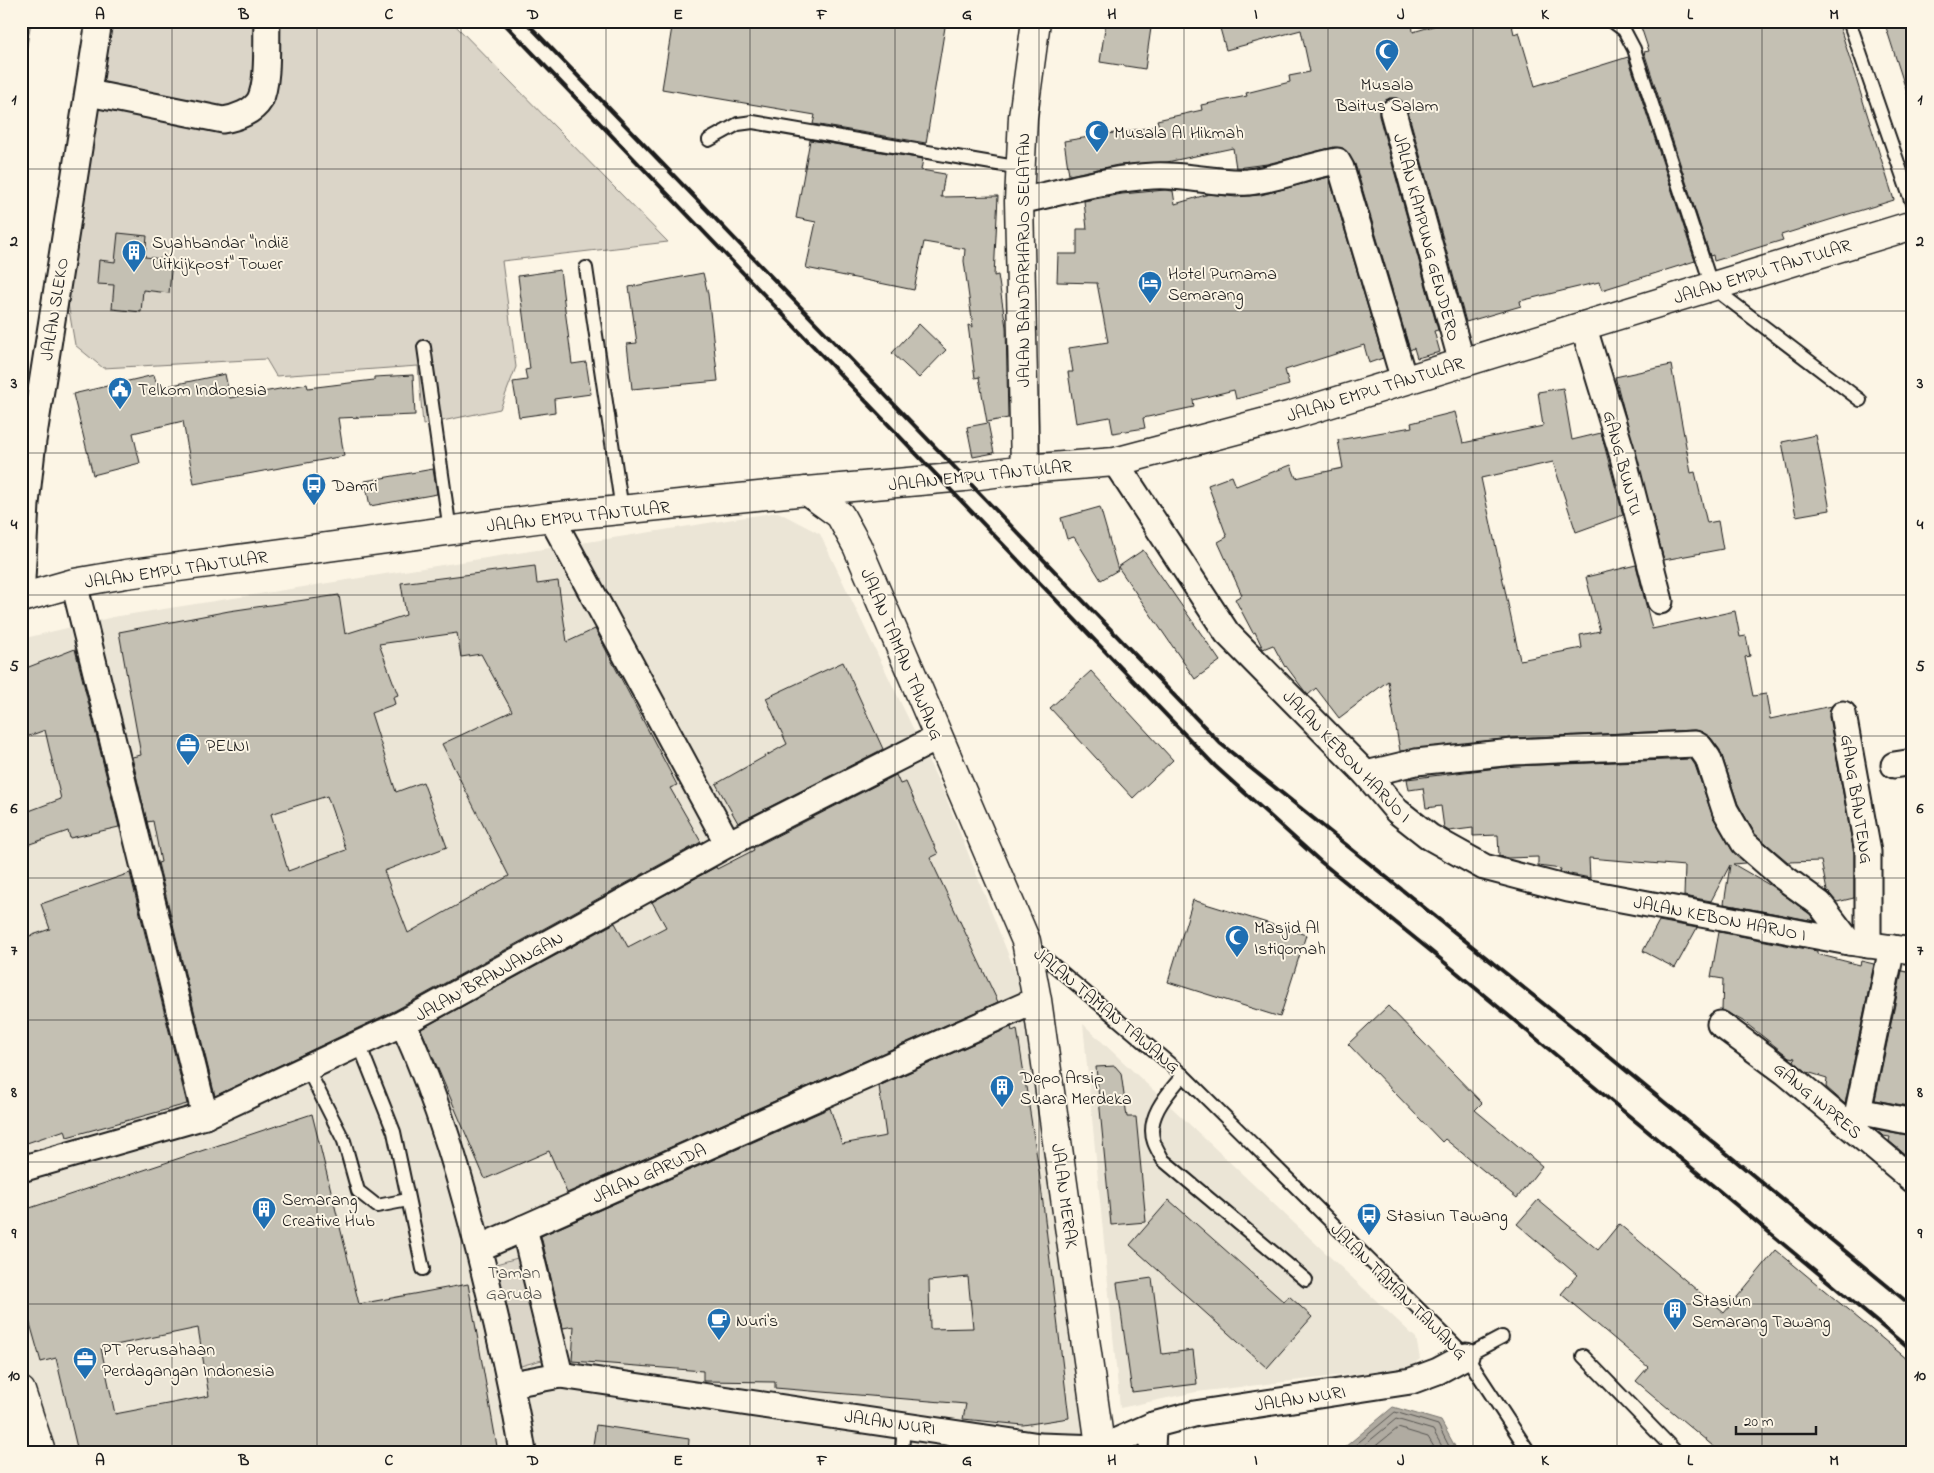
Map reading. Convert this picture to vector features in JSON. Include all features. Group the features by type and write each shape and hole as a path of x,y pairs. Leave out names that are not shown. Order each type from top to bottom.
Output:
{"main road":[{"name":"JALAN BANDARHARJO SELATAN","path":"1025,469 1019,201 1023,118 1036,21"},
{"name":"JALAN EMPU TANTULAR","path":"21,598 74,583 126,574 551,517 964,477 1025,469 1115,462 1292,415 1913,225"},
{"name":"JALAN TAMAN TAWANG","path":"807,492 840,515 857,546 937,738 1026,941"},
{"name":"JALAN MERAK","path":"1026,941 1037,1000 1101,1450"},
{"path":"21,1391 41,1452"}],"street":[{"name":"JALAN SLEKO","path":"21,598 26,504 32,441 99,21"},
{"path":"89,93 223,120 236,118 250,110 260,100 264,81 267,21"},
{"name":"JALAN KAMPUNG GENDERO","path":"1393,112 1462,363"},
{"path":"1019,201 1134,177 1172,175 1230,182 1247,182 1337,161 1341,168 1404,380"},
{"name":"GANG BUNTU","path":"1584,325 1622,453 1660,601"},
{"name":"JALAN KEBON HARJO I","path":"1115,462 1227,633 1366,774 1397,811 1430,837 1484,867 1568,890 1880,947"},
{"path":"551,517 728,844"},
{"path":"74,583 205,1116"},
{"name":"GANG BANTENG","path":"1843,714 1868,852 1880,947 1854,1120"},
{"name":"JALAN BRANJANGAN","path":"21,1169 205,1116 359,1044 403,1023 728,844 937,738"},
{"path":"1366,774 1416,762 1504,753 1695,744 1700,747 1708,758 1725,810 1744,843 1783,877 1880,947"},
{"name":"JALAN GARUDA","path":"478,1248 1037,1000"},
{"path":"403,1023 421,1062 442,1120 478,1248 512,1384 523,1452"},
{"name":"GANG INPRES","path":"1720,1024 1854,1120 1913,1180"},
{"path":"1854,1120 1913,1122"},
{"path":"524,1228 560,1375"},
{"name":"JALAN NURI","path":"512,1384 560,1375 904,1424 1040,1446 1101,1450 1153,1425 1194,1414 1411,1381 1438,1371 1466,1356"},
{"path":"1152,1452 1153,1425"}],"lane":[{"path":"1612,21 1624,30 1634,50 1712,287 1860,400"},
{"path":"1849,21 1913,206"},
{"path":"709,140 738,124 753,122 1020,168"},
{"path":"586,268 622,510"},
{"path":"424,347 450,531"},
{"name":"JALAN TAMAN TAWANG","path":"1026,941 1183,1075 1466,1356 1529,1452"},
{"path":"359,1044 394,1132 423,1269"},
{"path":"307,1068 344,1140 358,1191 377,1206 408,1200"},
{"path":"1183,1075 1164,1099 1154,1119 1153,1140 1163,1160 1306,1280"},
{"path":"1466,1356 1502,1337"},
{"path":"1583,1356 1676,1452"},
{"path":"902,1452 904,1424"}],"shaded area":[{"path":"778,512 820,534 945,795 1020,984 1048,1180 1052,1180 1086,1419 1082,1422 1086,1452 21,1452 21,639 113,617"},
{"path":"1083,1024 1416,1338 1420,1359 1409,1368 1196,1392 1120,1408"}],"green space":[{"path":"112,21 451,21 668,242 502,261 516,367 500,409 423,425 418,366 276,376 266,359 103,368 75,345 68,304 97,94"},
{"name":"Taman Garuda","path":"528,1255 556,1356 517,1367 489,1266"}],"water":[{"path":"21,21 31,21 21,83"},
{"path":"1393,1407 1441,1421 1458,1452 1339,1452"}],"building":[{"path":"673,21 946,21 926,143 813,124 815,115 662,89"},
{"path":"1106,21 1152,21 1145,69 1100,62"},
{"path":"1218,21 1412,21 1413,32 1450,21 1511,21 1514,34 1519,32 1535,86 1628,57 1695,261 1602,290 1599,282 1520,301 1521,306 1466,322 1407,108 1397,98 1389,98 1379,108 1379,116 1438,330 1434,331 1440,352 1417,358 1414,348 1410,350 1355,164 1343,148 1334,147 1267,164 1236,168 1233,148 1167,162 1118,165 1069,175 1064,141 1159,126 1157,120 1202,110 1201,105 1247,96 1246,93 1290,82 1289,76 1310,72 1301,30 1226,50"},
{"path":"1639,21 1838,21 1894,200 1781,235 1783,240 1714,261 1713,255 1710,256 1644,52 1649,51"},
{"path":"1884,21 1913,21 1913,95 1908,96"},
{"path":"810,140 923,159 921,170 945,174 941,197 998,196 994,276 998,275 1006,327 1008,418 987,422 979,377 975,378 968,325 973,327 964,261 965,249 924,242 914,290 806,268 816,222 796,218"},
{"path":"1329,177 1383,358 1369,363 1364,345 1285,370 1289,385 1236,399 1234,390 1193,400 1194,407 1143,418 1145,428 1113,433 1110,417 1076,423 1068,372 1073,372 1069,348 1108,342 1097,283 1057,282 1058,254 1077,254 1077,229 1087,229 1084,201 1122,194 1165,190 1173,191 1175,204 1209,194 1236,197 1261,195"},
{"name":"Syahbandar \"Indië Uitkijkpost\" Tower","path":"118,233 147,236 145,257 172,260 169,293 143,290 141,312 112,309 114,285 97,284 99,260 115,262"},
{"path":"560,270 572,364 586,362 591,394 554,399 555,412 519,417 513,382 527,380 525,370 530,369 518,276"},
{"path":"703,273 708,294 718,381 632,389 627,344 637,343 629,287"},
{"path":"919,324 946,350 919,378 892,353"},
{"path":"1671,365 1691,473 1695,472 1707,523 1718,521 1723,549 1664,560 1615,377"},
{"path":"225,374 230,398 307,384 308,388 374,380 374,377 413,375 415,415 338,418 344,456 194,484 183,421 133,433 140,463 93,475 73,394 154,375 158,388"},
{"path":"1563,388 1572,440 1601,433 1623,515 1576,532 1553,462 1481,478 1520,660 1582,648 1580,635 1600,631 1586,577 1636,565 1652,629 1735,611 1740,637 1746,636 1750,656 1745,657 1753,696 1766,694 1770,719 1832,706 1829,717 1854,853 1854,898 1837,902 1827,891 1821,861 1788,862 1755,834 1738,804 1720,750 1711,738 1702,732 1694,730 1512,738 1400,751 1388,681 1339,718 1316,688 1308,695 1285,667 1273,645 1263,649 1255,632 1253,633 1235,599 1242,595 1218,542 1227,537 1208,485 1232,476 1236,486 1291,465 1296,478 1343,468 1338,440 1412,427 1411,423 1455,412 1463,443 1543,426 1538,392"},
{"path":"988,423 994,453 973,457 967,427"},
{"path":"1816,435 1830,510 1796,516 1782,442"},
{"path":"433,469 437,494 370,506 365,481"},
{"path":"1100,507 1118,570 1101,580 1074,537 1067,539 1061,518"},
{"path":"1143,550 1220,661 1195,679 1118,567"},
{"path":"535,566 537,584 558,581 567,642 595,629 677,785 670,788 701,842 396,1010 215,1096 158,863 161,862 153,821 147,822 132,757 141,755 119,632 229,611 339,595 345,634 406,615 401,583","holes":["457,633 461,657 481,654 512,711 442,744 509,876 408,933 384,871 447,847 423,782 396,792 371,713 395,704 393,697 398,695 379,644","327,796 346,850 288,871 271,814"]},
{"path":"75,649 119,827 70,838 68,831 21,847 21,814 61,799 45,730 21,739 21,670"},
{"path":"843,662 883,749 738,823 716,784 787,744 766,698"},
{"path":"1091,671 1173,760 1133,798 1050,708"},
{"path":"1691,759 1695,765 1713,817 1732,850 1745,863 1733,864 1773,887 1810,914 1815,921 1724,904 1730,865 1711,901 1684,896 1685,866 1589,858 1590,878 1560,872 1561,869 1538,866 1538,857 1508,858 1499,856 1498,835 1473,836 1473,828 1449,831 1444,828 1441,806 1426,808 1423,788 1409,790 1407,779 1514,766"},
{"path":"896,775 900,784 906,782 938,854 930,858 998,1002 567,1193 549,1151 485,1179 421,1029 615,923 628,947 666,927 652,902"},
{"path":"130,873 187,1104 67,1137 65,1130 21,1145 21,939 50,929 41,904"},
{"name":"Masjid Al Istiqomah","path":"1193,900 1306,935 1280,1017 1168,982"},
{"path":"1659,921 1697,928 1675,968 1643,951"},
{"path":"1719,932 1817,951 1817,954 1860,965 1861,961 1874,964 1845,1104 1826,1087 1827,1078 1807,1072 1794,1061 1795,1058 1789,1057 1743,1021 1722,1010 1723,979 1711,977"},
{"path":"1902,971 1913,973 1913,1107 1875,1100"},
{"path":"1388,1006 1482,1103 1475,1110 1542,1166 1517,1198 1445,1139 1442,1142 1348,1044"},
{"path":"1011,1027 1012,1031 1017,1029 1039,1170 1069,1418 1023,1425 963,1419 966,1404 775,1388 775,1382 703,1381 703,1371 572,1361 574,1326 563,1328 541,1236 830,1108 842,1144 886,1136 879,1086","holes":["968,1277 973,1328 930,1329 929,1281"]},
{"path":"1115,1066 1121,1073 1127,1117 1136,1117 1146,1222 1111,1225 1096,1067"},
{"path":"312,1114 359,1304 468,1284 498,1452 78,1452 56,1358 41,1362 21,1292 21,1211","holes":["198,1328 209,1396 115,1414 101,1348"]},
{"path":"1875,1129 1913,1136 1913,1161 1889,1141 1890,1137 1883,1136"},
{"path":"1169,1200 1284,1302 1289,1296 1312,1317 1267,1368 1130,1245"},
{"path":"1538,1200 1598,1250 1619,1224 1724,1313 1776,1250 1913,1364 1913,1452 1720,1452 1636,1381 1648,1367 1561,1294 1577,1275 1517,1224"},
{"path":"1152,1278 1162,1354 1193,1350 1197,1384 1132,1392 1117,1283"},
{"path":"596,1425 689,1439 688,1452 592,1452"}],"railway":[{"path":"502,21 1215,766 1321,862 1913,1352"},
{"path":"525,21 1221,744 1612,1059 1913,1307"}],"place":[{"name":"Musala Baitus Salam","path":"1387,72"},
{"name":"Musala Al Hikmah","path":"1097,153"},
{"name":"Syahbandar \"Indië Uitkijkpost\" Tower","path":"134,273"},
{"name":"Hotel Purnama Semarang","path":"1150,304"},
{"name":"Telkom Indonesia","path":"120,410"},
{"name":"Damri","path":"314,506"},
{"name":"PELNI","path":"188,766"},
{"name":"Masjid Al Istiqomah","path":"1237,958"},
{"name":"Depo Arsip Suara Merdeka","path":"1002,1108"},
{"name":"Semarang Creative Hub","path":"264,1230"},
{"name":"Stasiun Tawang","path":"1369,1236"},
{"name":"Stasiun Semarang Tawang","path":"1675,1331"},
{"name":"Nuri's","path":"719,1341"},
{"name":"PT Perusahaan Perdagangan Indonesia","path":"85,1380"}]}
